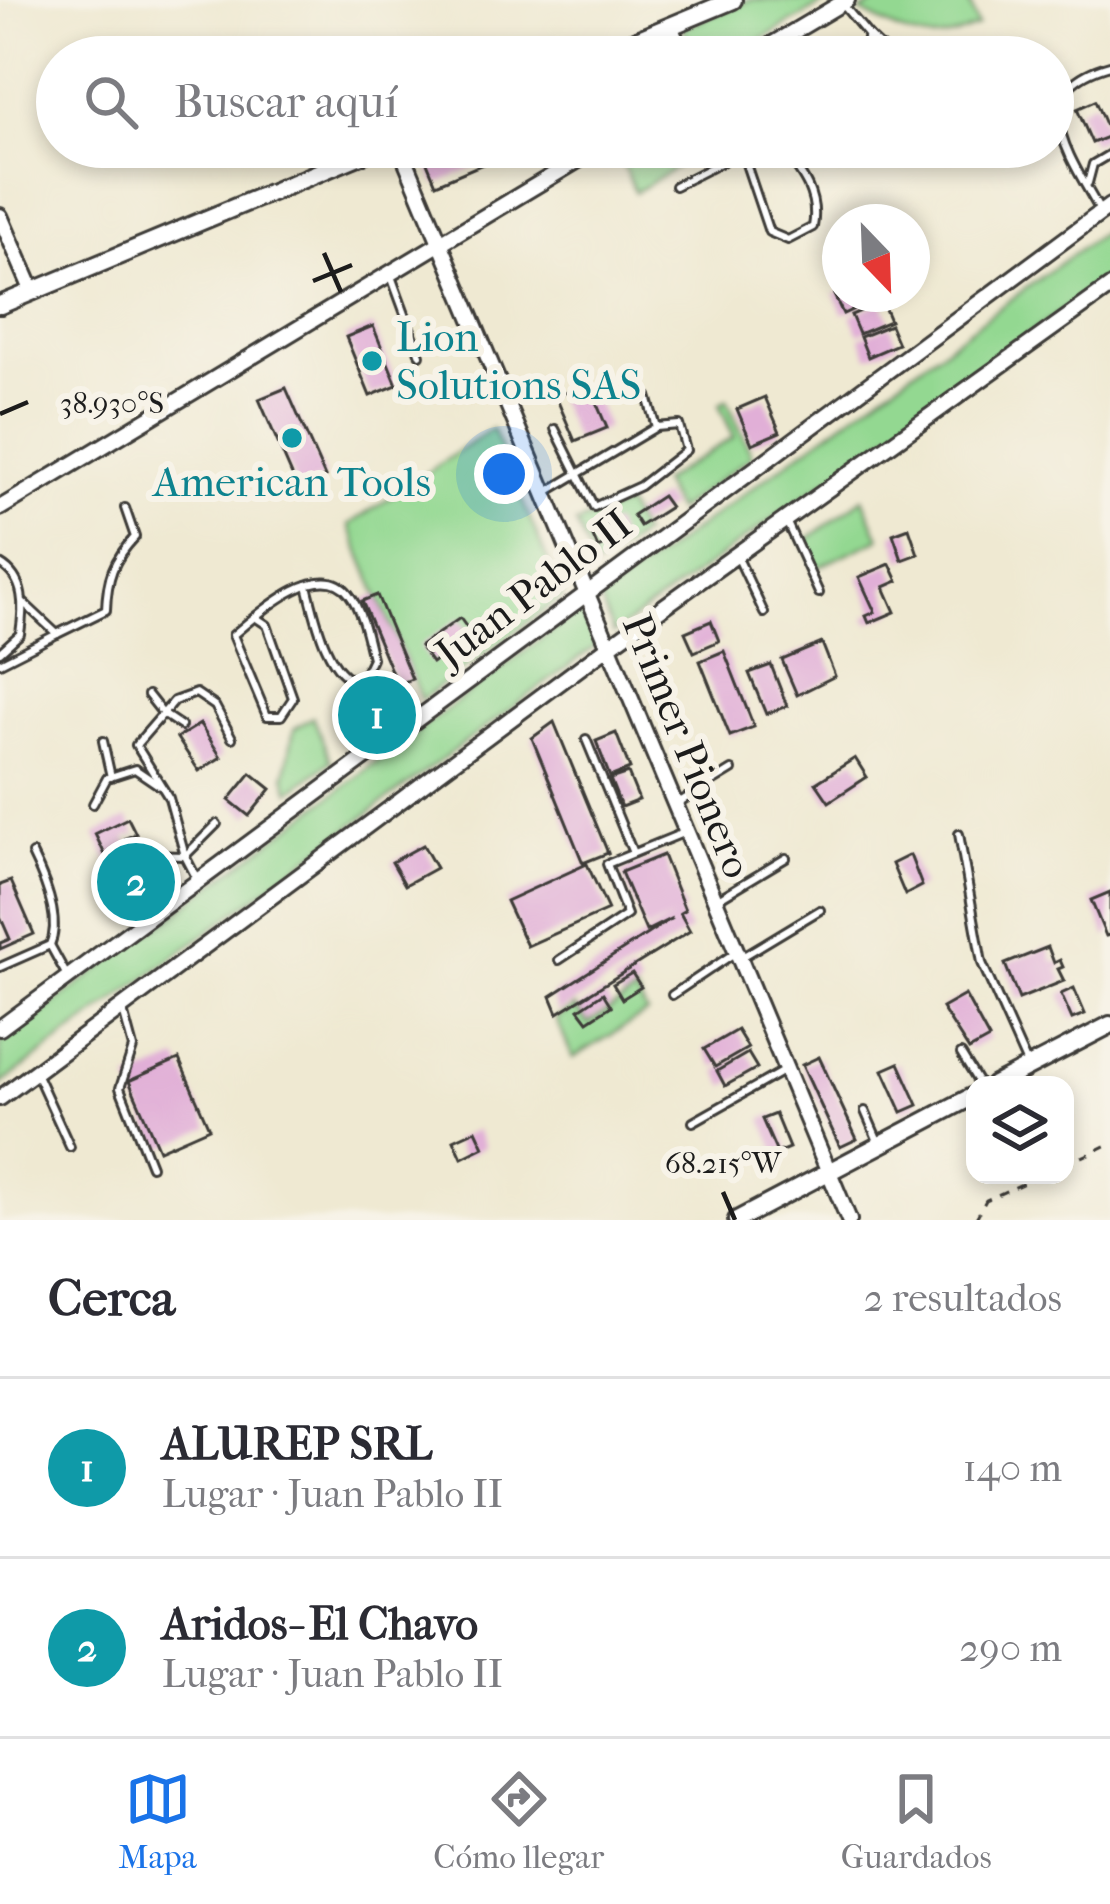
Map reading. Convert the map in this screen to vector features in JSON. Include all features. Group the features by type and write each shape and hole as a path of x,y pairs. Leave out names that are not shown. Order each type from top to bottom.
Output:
{"street":[{"path":"646,36 733,0"},
{"path":"788,36 845,2"},
{"path":"670,26 674,36"},
{"path":"0,305 330,168"},
{"name":"Primer Pionero","path":"409,168 849,1220"},
{"path":"0,508 565,168"},
{"name":"Juan Pablo II","path":"0,1028 1106,209"},
{"path":"0,216 33,292"},
{"path":"0,1098 609,646 1110,286"},
{"path":"1011,1076 1110,1025"},
{"path":"737,1220 966,1100"}],"lane":[{"path":"845,2 869,36"},
{"path":"1074,83 1110,65"},
{"path":"1087,186 1093,164 1110,154"},
{"path":"1074,161 1106,209"},
{"path":"675,186 710,168"},
{"path":"747,168 769,232 788,240 813,227 817,208 798,168"},
{"path":"389,273 420,355"},
{"path":"647,395 656,427"},
{"path":"547,492 579,472 656,427 680,425 686,450 640,487 594,506 579,472 555,429"},
{"path":"0,663 106,610 107,578 135,537 125,508"},
{"path":"785,519 819,593"},
{"path":"736,554 764,613"},
{"path":"0,564 17,580 24,603 20,634 0,652"},
{"path":"255,617 267,625 292,698 281,716 267,716 233,635 270,604 307,585 330,581 348,591 373,658 359,682 352,717 362,759"},
{"path":"307,585 335,665 345,679 359,682"},
{"path":"24,603 57,634"},
{"path":"198,880 185,856 170,798 136,746 174,701 196,693 215,706 232,738"},
{"path":"148,695 163,715 182,726"},
{"path":"586,739 633,853"},
{"path":"103,741 111,777"},
{"path":"93,804 111,777 135,769 163,788"},
{"path":"675,805 732,770"},
{"path":"144,855 185,856 217,824"},
{"path":"559,960 627,915 607,864 686,832"},
{"path":"959,834 982,963 1028,1067"},
{"path":"0,966 50,945 54,935 46,881 32,854"},
{"path":"715,901 785,858"},
{"path":"672,995 820,910"},
{"path":"50,945 68,977"},
{"path":"122,1008 133,1048 120,1088 152,1166"},
{"path":"961,1054 974,1076"},
{"path":"693,1122 785,1070"},
{"path":"36,1072 70,1147"},
{"path":"865,1111 880,1144"}],"path":[{"path":"1074,1161 1110,1144"},
{"path":"975,1220 986,1200 1022,1184"}],"green space":[{"path":"749,0 830,0 767,36 687,36 683,28"},
{"path":"882,0 968,0 978,26 952,36 916,36 861,12"},
{"path":"624,168 676,168 635,192"},
{"path":"1110,227 1110,276 613,634 600,599"},
{"path":"727,400 752,456 676,511 661,482 734,437 719,405"},
{"path":"492,429 563,597 421,700 349,525"},
{"path":"863,498 880,538 816,568 804,542"},
{"path":"625,505 642,535 595,568 576,524"},
{"path":"581,609 596,646 0,1085 0,1044"},
{"path":"313,717 331,761 290,792 285,776 294,729"},
{"path":"636,993 647,1013 573,1058 556,1019 575,1007 588,1024"}],"building":[{"path":"1095,101 1110,136 1092,143 1077,109"},
{"path":"429,168 474,168 436,184"},
{"path":"886,312 890,321 859,334 851,315"},
{"path":"890,325 898,344 868,357 860,337"},
{"name":"Lion Solutions SAS","path":"373,326 397,385 370,396 346,337"},
{"path":"588,383 607,428 575,441 556,397"},
{"name":"American Tools","path":"286,388 325,477 298,489 259,399"},
{"path":"765,397 780,432 752,444 737,409"},
{"path":"662,496 670,507 640,526 633,515"},
{"path":"613,523 620,539 598,548 591,532"},
{"path":"909,528 918,554 902,560 893,534"},
{"path":"890,564 898,581 884,587 895,612 869,623 866,616 875,612 859,577"},
{"path":"377,595 412,679 397,685 362,601"},
{"path":"460,618 472,635 432,663 420,646"},
{"path":"711,621 719,641 694,652 685,632"},
{"path":"822,643 835,676 797,695 782,660"},
{"path":"724,651 754,727 730,736 700,661"},
{"path":"771,665 787,706 766,714 749,673"},
{"path":"554,722 608,853 583,863 532,738"},
{"path":"200,724 221,757 199,771 177,738"},
{"path":"616,733 630,769 610,777 596,741"},
{"path":"855,758 867,777 829,802 816,783"},
{"path":"251,773 271,789 249,816 229,800"},
{"path":"628,773 639,800 621,807 610,779"},
{"path":"128,818 136,834 126,838 133,853 110,865 95,834"},
{"path":"423,845 436,868 405,885 392,862"},
{"path":"663,855 690,931 558,1013 551,996 672,918 646,931 621,872"},
{"path":"910,855 922,886 905,895 892,864"},
{"path":"587,864 608,910 527,946 506,901"},
{"path":"140,865 153,886 133,899 120,879"},
{"path":"11,881 34,934 0,949 0,943 10,939 0,916 0,885"},
{"path":"1110,892 1110,935 1106,936 1091,900"},
{"path":"1048,947 1054,963 1060,960 1063,967 1058,969 1064,981 1019,999 1005,964"},
{"path":"632,973 641,987 622,999 613,984"},
{"path":"1074,988 1085,1014 1072,1019 1061,994"},
{"path":"603,993 611,1006 588,1021 579,1009"},
{"path":"965,995 989,1039 969,1050 942,1008"},
{"path":"737,1030 748,1048 715,1067 704,1049"},
{"path":"748,1053 757,1068 725,1086 717,1071"},
{"path":"819,1057 857,1139 840,1147 802,1065"},
{"path":"179,1059 209,1128 159,1150 129,1081"},
{"path":"899,1063 918,1105 902,1112 883,1070"},
{"path":"775,1114 789,1148 777,1153 762,1119"},
{"path":"476,1130 484,1147 462,1158 454,1140"}],"place":[{"name":"Lion Solutions SAS","path":"372,361"},
{"name":"American Tools","path":"292,438"},
{"name":"ALUREP SRL","path":"377,715"},
{"name":"Aridos- El Chavo","path":"136,882"}]}
